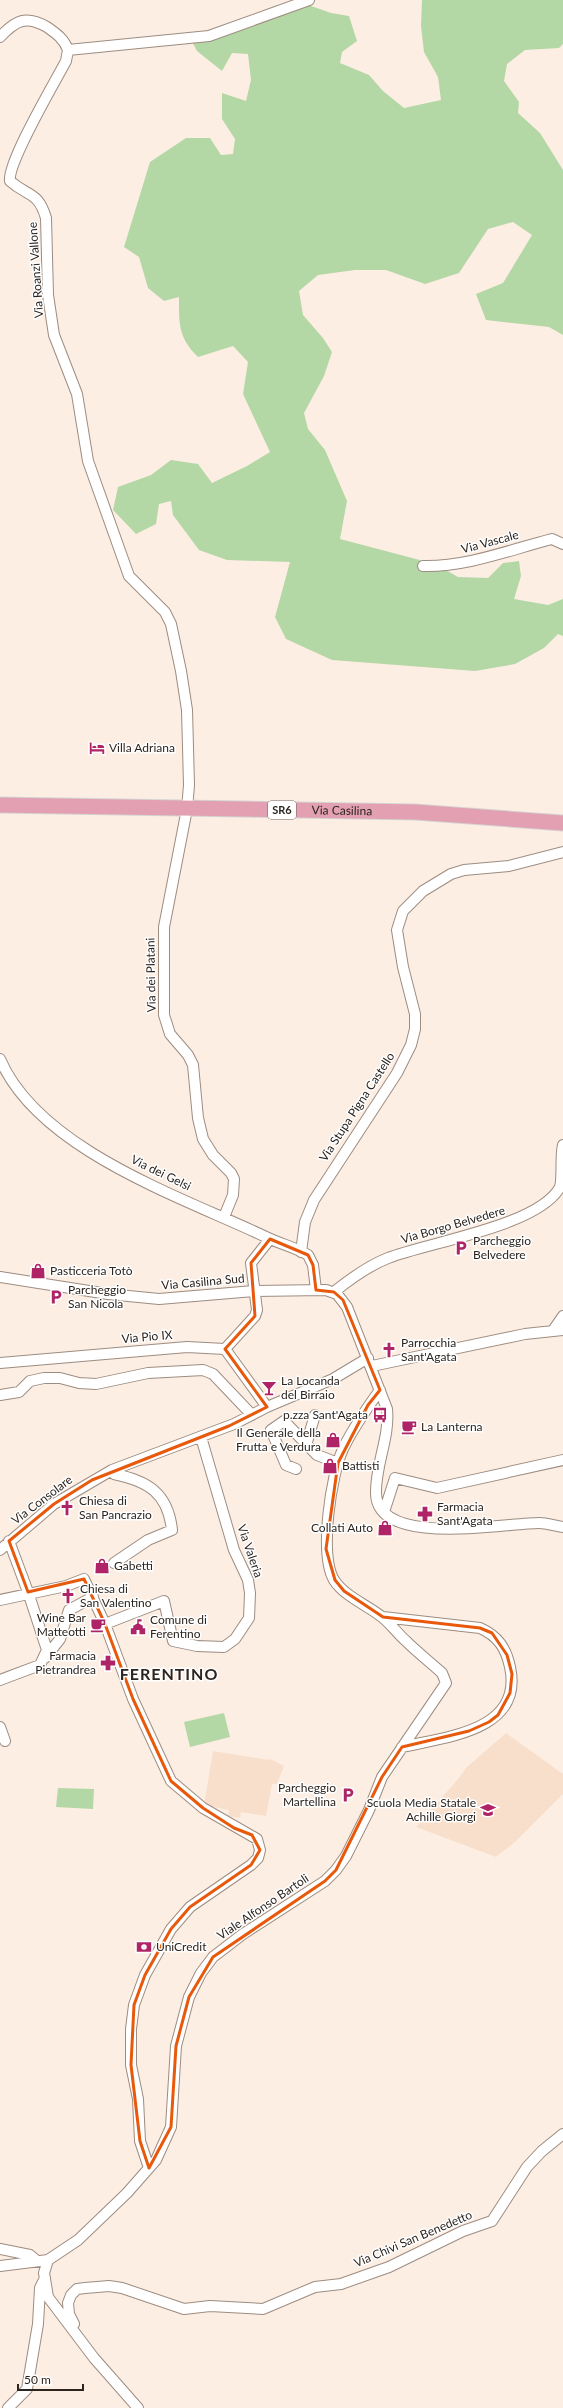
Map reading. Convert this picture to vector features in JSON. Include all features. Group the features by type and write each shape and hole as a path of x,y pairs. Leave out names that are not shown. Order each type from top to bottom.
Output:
{"main road":[{"name":"Via Casilina","path":"0,805 441,813 563,823"}],"street":[{"path":"0,37 19,22 36,21 58,34 68,50 209,36 309,0"},
{"name":"Via Roanzi Vallone","path":"68,50 66,61 17,154 9,176 15,185 31,193 43,208 46,218 48,295 54,335 74,385 88,461 124,566 129,576 165,612 171,624 187,710 190,766 187,809"},
{"name":"Via Vascale","path":"423,566 446,567 478,560 552,539 563,544"},
{"name":"Via dei Platani","path":"187,809 164,927 164,1015 170,1034 186,1052 193,1065 198,1118 203,1139 213,1155 234,1179 234,1195 224,1217"},
{"name":"Via Stupa Pigna Castello","path":"301,1252 305,1222 314,1200 397,1073 411,1045 415,1014 403,967 397,930 402,911 423,891 451,874 464,870 508,866 563,852"},
{"name":"Via dei Gelsi","path":"0,1059 4,1077 39,1112 88,1151 178,1197 301,1252 312,1261 316,1290"},
{"name":"Via Borgo Belvedere","path":"334,1292 359,1273 389,1258 505,1224 526,1214 549,1199 560,1187 563,1144"},
{"path":"267,1407 225,1349 255,1316 257,1310 251,1263 270,1239"},
{"name":"Via Casilina Sud","path":"0,1277 108,1294 152,1298 177,1298 254,1291 316,1290 334,1292"},
{"path":"334,1292 346,1303 370,1362 387,1410 388,1422 380,1456 376,1494 379,1506 384,1512 399,1523 416,1527 451,1528 540,1523 563,1527"},
{"path":"370,1362 559,1330 563,1316"},
{"name":"Via Pio IX","path":"0,1363 187,1347 225,1349"},
{"name":"Via Consolare","path":"40,1665 47,1650 9,1541 26,1530 54,1504 112,1470 201,1437 370,1362"},
{"path":"0,1395 19,1392 30,1381 44,1378 60,1378 91,1384 148,1373 203,1370 215,1376 252,1415"},
{"name":"Viale Alfonso Bartoli","path":"48,2260 78,2240 127,2194 156,2160 171,2127 176,2046 189,1997 201,1973 213,1957 243,1934 325,1881 336,1870 356,1836 382,1777 440,1695 446,1683 442,1673 383,1618 344,1591 334,1580 328,1566 326,1549 334,1481 338,1463 368,1405 380,1390"},
{"path":"306,1445 315,1415"},
{"path":"296,1469 286,1465 271,1430 284,1422 317,1455 338,1463"},
{"name":"Via Valeria","path":"105,1624 164,1601 174,1641 180,1644 224,1647 235,1639 249,1618 250,1593 248,1580 234,1550 201,1437"},
{"path":"384,1512 395,1478 437,1488 563,1460"},
{"path":"112,1470 114,1474 143,1482 153,1489 160,1497 168,1513 172,1530 148,1540 114,1562"},
{"path":"0,1550 9,1541"},
{"path":"0,1600 28,1592 66,1586 84,1579 105,1624 133,1699 170,1781 203,1808 234,1828 252,1835 259,1844 258,1858 237,1876 190,1907 171,1929 145,1976 134,2005 131,2029 131,2065 138,2099 140,2141 149,2168"},
{"path":"0,1680 40,1665 60,1639 69,1610 93,1597"},
{"name":"Viale Alfonso Bartoli","path":"383,1618 480,1628 492,1633 500,1642 507,1655 512,1674 510,1693 504,1706 489,1722 469,1731 402,1747"},
{"path":"0,1727 5,1741"},
{"name":"Via Chivi San Benedetto","path":"78,2337 79,2331 69,2314 68,2304 71,2295 77,2289 109,2286 122,2288 184,2309 210,2306 264,2309 315,2287 341,2284 389,2266 463,2231 492,2221 527,2167 542,2150 563,2134"},
{"path":"0,2249 30,2255 36,2260"},
{"path":"0,2266 36,2260 48,2260 44,2273 48,2297 78,2337 138,2408"},
{"path":"8,2408 27,2389 38,2324 40,2288 45,2278"}],"highlighted area":[{"path":"270,1239 308,1255 313,1265 316,1290 334,1292 343,1300 380,1390 368,1405 338,1463 326,1549 335,1580 344,1591 383,1617 480,1628 492,1633 507,1655 512,1674 510,1693 498,1715 489,1722 469,1731 402,1747 382,1777 336,1870 325,1881 213,1957 189,1997 176,2046 171,2127 149,2168 140,2141 131,2065 134,2005 145,1975 171,1929 190,1907 251,1865 260,1850 252,1835 234,1828 203,1808 171,1781 133,1699 105,1624 84,1579 28,1592 9,1541 54,1504 92,1480 229,1426 267,1407 225,1349 255,1316 251,1263"}],"shaded area":[{"name":"Scuola Media Statale Achille Giorgi","path":"506,1733 563,1774 563,1794 516,1841 496,1857 416,1827 467,1767"},
{"path":"213,1751 270,1759 284,1766 277,1784 272,1784 266,1816 241,1812 240,1818 228,1816 229,1810 204,1805"}],"green space":[{"path":"422,0 563,0 563,44 559,48 525,50 507,64 504,81 519,102 518,113 540,133 563,170 563,335 549,327 486,320 476,294 503,283 532,235 513,222 488,229 459,273 425,284 386,270 355,270 318,275 299,291 303,315 323,338 332,352 324,376 304,413 308,429 325,450 347,501 340,539 435,564 458,577 488,578 503,563 519,561 521,576 514,599 548,605 563,599 563,636 558,634 544,648 515,664 475,671 332,660 286,639 275,617 290,562 227,560 199,550 173,515 171,501 159,504 156,524 136,534 113,510 118,487 151,475 171,460 198,464 212,483 247,466 270,452 243,394 248,362 233,346 198,357 191,350 181,330 179,297 164,301 148,288 139,257 124,247 150,162 186,138 210,138 221,155 233,154 235,139 222,119 222,93 246,101 251,80 248,54 232,53 222,71 197,51 189,36 219,28 277,5 311,6 331,13 349,16 357,41 342,52 340,63 369,75 383,91 404,108 441,100 438,77 424,52 421,26"},
{"path":"224,1713 230,1737 190,1747 184,1722"},
{"path":"58,1788 94,1789 93,1809 56,1807"}],"place":[{"name":"Villa Adriana","path":"97,748"},
{"name":"Parcheggio Belvedere","path":"461,1248"},
{"name":"Pasticceria Totò","path":"38,1271"},
{"name":"Parcheggio San Nicola","path":"56,1297"},
{"name":"Parrocchia Sant'Agata","path":"389,1350"},
{"name":"La Locanda del Birraio","path":"269,1388"},
{"name":"p.zza Sant'Agata","path":"380,1415"},
{"name":"La Lanterna","path":"409,1427"},
{"name":"Il Generale della Frutta e Verdura","path":"333,1440"},
{"name":"Battisti","path":"330,1466"},
{"name":"Chiesa di San Pancrazio","path":"67,1508"},
{"name":"Farmacia Sant'Agata","path":"425,1514"},
{"name":"Collati Auto","path":"385,1528"},
{"name":"Gabetti","path":"102,1566"},
{"name":"Chiesa di San Valentino","path":"68,1596"},
{"name":"Wine Bar Matteotti","path":"98,1625"},
{"name":"Comune di Ferentino","path":"138,1627"},
{"name":"Farmacia Pietrandrea","path":"108,1663"},
{"name":"Parcheggio Martellina","path":"348,1795"},
{"name":"Scuola Media Statale Achille Giorgi","path":"488,1810"},
{"name":"UniCredit","path":"144,1947"}],"district":[{"name":"FERENTINO","path":"169,1674"}]}
